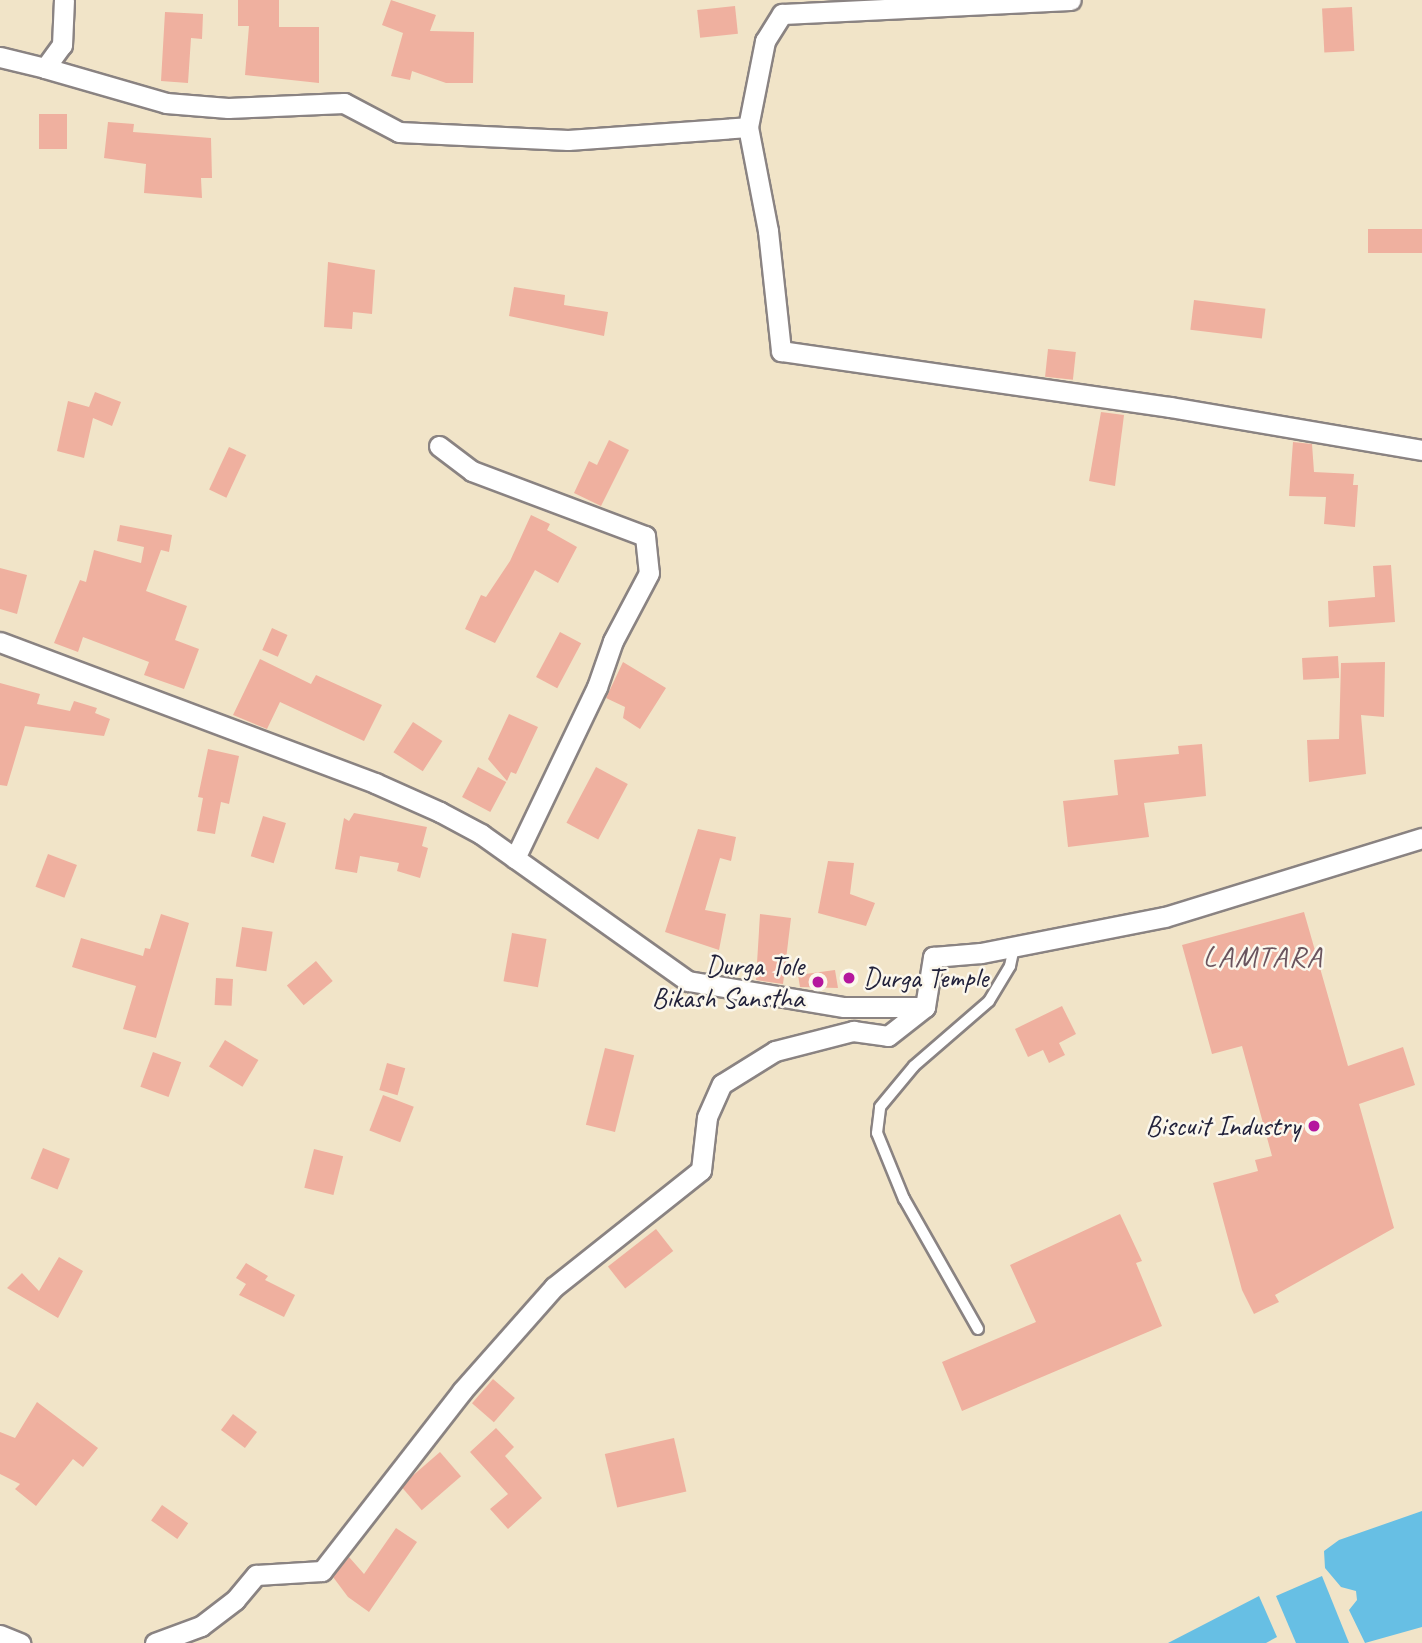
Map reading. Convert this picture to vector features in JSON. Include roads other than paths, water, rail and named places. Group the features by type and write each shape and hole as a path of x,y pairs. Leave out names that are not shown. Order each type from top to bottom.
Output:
{"street":[{"path":"45,68 62,45 64,0"},
{"path":"1071,0 782,14 765,41 748,127 768,231 781,351 1170,407 1422,450"},
{"path":"0,57 166,103 228,108 344,103 408,133 568,139 748,127"},
{"path":"439,446 472,471 645,536 649,573 612,641 597,687 515,858"},
{"path":"0,642 375,783 440,812 515,858 688,982 844,1007 925,1007"},
{"path":"155,1643 201,1626 235,1600 256,1575 322,1571 462,1391 554,1287 701,1170 707,1117 722,1084 775,1051 853,1031 888,1036 925,1007 933,957 1014,947 1164,917 1422,838"},
{"path":"0,1635 20,1643"}],"lane":[{"path":"978,1329 904,1199 877,1133 880,1107 914,1066 989,1001 1010,966 1014,947"}],"water":[{"path":"1422,1511 1422,1627 1365,1643 1349,1610 1357,1600 1356,1591 1341,1587 1325,1568 1324,1551 1339,1540"},
{"path":"1322,1576 1349,1643 1296,1643 1276,1596"},
{"path":"1259,1596 1277,1637 1266,1643 1168,1643"}],"place":[{"name":"Durga Temple","path":"849,978"},
{"name":"Durga Tole Bikash Sanstha","path":"818,982"},
{"name":"Biscuit Industry","path":"1314,1126"}],"district":[{"name":"LAMTARA","path":"1263,956"}]}
